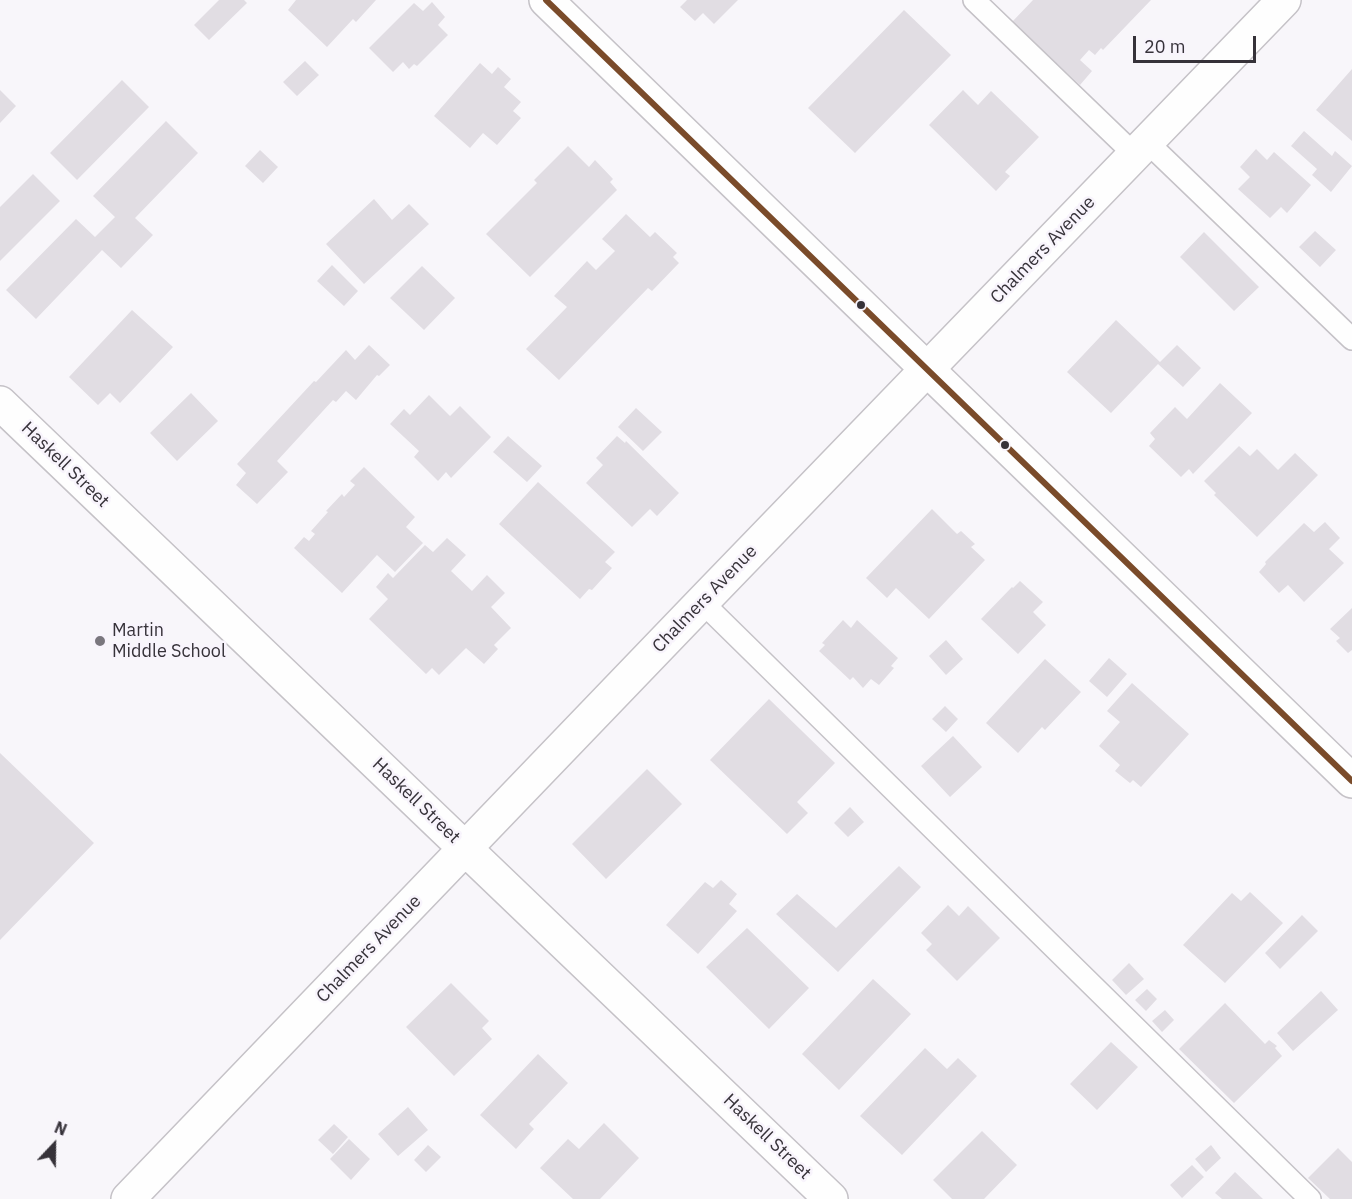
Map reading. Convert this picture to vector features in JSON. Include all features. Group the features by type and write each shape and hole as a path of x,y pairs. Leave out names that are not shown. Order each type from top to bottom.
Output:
{"street":[{"path":"546,0 1352,781"},
{"name":"Chalmers Avenue","path":"128,1199 1284,0"},
{"name":"Haskell Street","path":"0,403 831,1199"}],"lane":[{"path":"974,0 1352,339"},
{"path":"702,602 1310,1199"}],"building":[{"path":"219,0 244,0 247,3 209,40 194,25"},
{"path":"296,0 376,0 356,22 353,19 327,47 288,10"},
{"path":"687,0 738,0 714,24 703,13 695,21 680,7"},
{"path":"1033,0 1151,0 1103,50 1101,48 1095,55 1089,50 1080,60 1092,71 1080,85 1012,22"},
{"path":"432,2 445,17 438,25 448,35 417,66 414,64 409,69 403,62 393,72 369,48 414,3 423,11"},
{"path":"904,10 951,55 855,153 808,108"},
{"path":"305,61 319,75 297,96 283,82"},
{"path":"480,63 492,74 498,67 511,79 504,87 521,102 513,111 521,118 497,145 483,133 470,148 434,116"},
{"path":"1352,69 1352,141 1316,110"},
{"path":"122,80 149,107 77,180 50,153"},
{"path":"0,90 16,106 0,123"},
{"path":"963,90 978,105 991,91 1039,137 1005,172 1010,176 996,191 929,125"},
{"path":"166,121 198,153 135,218 153,235 121,268 102,250 36,319 6,290 76,219 95,237 115,217 93,196"},
{"path":"1304,131 1332,156 1335,151 1352,166 1331,192 1312,175 1317,169 1291,146"},
{"path":"568,146 589,167 595,160 613,179 610,182 617,190 530,277 486,234 537,183 534,180"},
{"path":"1256,149 1267,160 1274,152 1311,185 1287,213 1281,207 1270,218 1238,189 1250,177 1240,167"},
{"path":"260,150 278,167 263,183 245,166"},
{"path":"33,174 60,201 0,261 0,207"},
{"path":"374,199 392,220 409,204 429,224 364,284 326,244"},
{"path":"626,214 650,237 655,232 677,253 673,257 679,263 652,291 648,288 559,380 526,349 567,307 554,296 587,261 596,270 615,251 602,239"},
{"path":"1315,231 1336,250 1320,267 1299,247"},
{"path":"1204,232 1259,287 1234,311 1180,257"},
{"path":"332,265 358,291 344,306 317,281"},
{"path":"422,266 455,298 424,330 390,298"},
{"path":"132,310 173,347 120,403 110,393 98,405 69,377"},
{"path":"1116,320 1160,362 1177,345 1201,368 1183,387 1158,364 1111,413 1067,372"},
{"path":"369,345 390,365 379,376 377,375 356,400 346,391 336,402 333,400 277,461 288,472 257,504 236,485 246,473 237,464 346,350 355,360"},
{"path":"1220,383 1252,413 1193,474 1189,469 1181,477 1149,446 1155,439 1150,433 1175,407 1187,419"},
{"path":"191,393 218,421 177,461 150,433"},
{"path":"429,395 450,416 460,406 491,437 451,478 446,472 438,481 414,457 419,451 390,424 404,409 410,415"},
{"path":"636,408 662,432 643,451 618,427"},
{"path":"508,436 542,466 527,482 493,452"},
{"path":"617,436 625,443 626,441 679,493 657,516 650,509 632,527 586,483 603,465 596,458"},
{"path":"1239,446 1250,456 1257,449 1278,470 1295,453 1318,475 1257,537 1214,495 1216,493 1204,481"},
{"path":"364,467 415,517 406,527 423,543 395,572 377,555 342,593 294,548 304,537 309,541 315,534 311,531 342,494 344,497 355,485 350,481"},
{"path":"538,482 615,552 605,562 612,568 592,590 589,589 580,599 499,524"},
{"path":"932,509 957,534 961,531 975,544 971,547 985,560 929,619 896,588 887,598 866,578"},
{"path":"1325,522 1340,538 1329,549 1344,563 1304,602 1288,585 1279,593 1259,572 1266,564 1265,562 1304,523 1314,532"},
{"path":"447,538 466,555 451,571 472,591 487,575 505,593 491,607 511,628 494,645 498,649 484,664 466,648 439,675 432,668 426,674 369,619 388,599 376,587 388,573 393,578 425,545 433,552"},
{"path":"1020,581 1043,602 1033,612 1046,625 1018,654 981,619"},
{"path":"1352,608 1352,650 1348,653 1336,641 1340,638 1330,629"},
{"path":"843,620 851,628 857,620 898,658 891,666 894,668 879,685 871,679 863,688 853,677 850,680 819,651 825,645 822,643"},
{"path":"946,640 963,659 946,675 929,656"},
{"path":"1109,658 1127,674 1107,697 1089,681"},
{"path":"1045,659 1081,692 1045,730 1042,727 1018,753 986,723"},
{"path":"1132,683 1189,734 1141,787 1133,780 1130,783 1115,771 1120,765 1099,746 1120,722 1107,711"},
{"path":"769,699 835,763 797,802 808,813 787,834 710,760"},
{"path":"945,706 958,719 946,732 932,719"},
{"path":"953,736 982,767 950,797 921,766"},
{"path":"0,753 94,843 0,940"},
{"path":"647,769 682,804 606,879 572,844"},
{"path":"850,807 864,822 848,837 834,823"},
{"path":"899,866 921,887 838,972 776,914 797,894 836,928"},
{"path":"721,880 737,894 729,904 737,911 698,954 666,925 705,882 713,888"},
{"path":"1250,892 1283,923 1225,983 1183,945 1232,893 1241,901"},
{"path":"948,905 959,916 968,906 1000,938 957,981 926,950 932,944 921,933"},
{"path":"1302,915 1318,931 1280,969 1265,953"},
{"path":"747,928 809,988 769,1029 706,967"},
{"path":"1129,963 1144,979 1126,995 1112,980"},
{"path":"873,979 911,1014 839,1090 802,1054"},
{"path":"451,983 489,1021 482,1028 492,1039 454,1076 406,1027"},
{"path":"1147,989 1157,999 1146,1011 1135,1000"},
{"path":"1321,991 1338,1010 1293,1051 1277,1033"},
{"path":"1225,1003 1265,1044 1269,1040 1277,1046 1275,1048 1282,1056 1234,1103 1179,1049"},
{"path":"1165,1010 1174,1020 1162,1032 1152,1021"},
{"path":"1111,1042 1138,1067 1097,1110 1070,1084"},
{"path":"925,1048 947,1069 958,1058 977,1076 902,1155 860,1116"},
{"path":"538,1054 568,1083 529,1124 534,1129 516,1149 480,1115"},
{"path":"408,1107 428,1130 398,1156 378,1134"},
{"path":"604,1123 639,1158 600,1199 573,1199 540,1168 568,1139 579,1149"},
{"path":"334,1124 348,1137 333,1154 318,1140"},
{"path":"982,1131 1017,1165 984,1199 952,1199 933,1180"},
{"path":"349,1139 370,1159 351,1180 330,1159"},
{"path":"428,1145 441,1157 426,1172 414,1160"},
{"path":"1211,1145 1221,1158 1206,1172 1195,1159"},
{"path":"1338,1148 1352,1162 1352,1199 1330,1199 1308,1178"},
{"path":"1192,1165 1204,1177 1182,1198 1170,1185"},
{"path":"1235,1172 1263,1199 1222,1199 1215,1193"}],"transit line":[{"path":"546,0 1352,781"}],"place":[{"name":"Martin Middle School","path":"100,641"}]}
